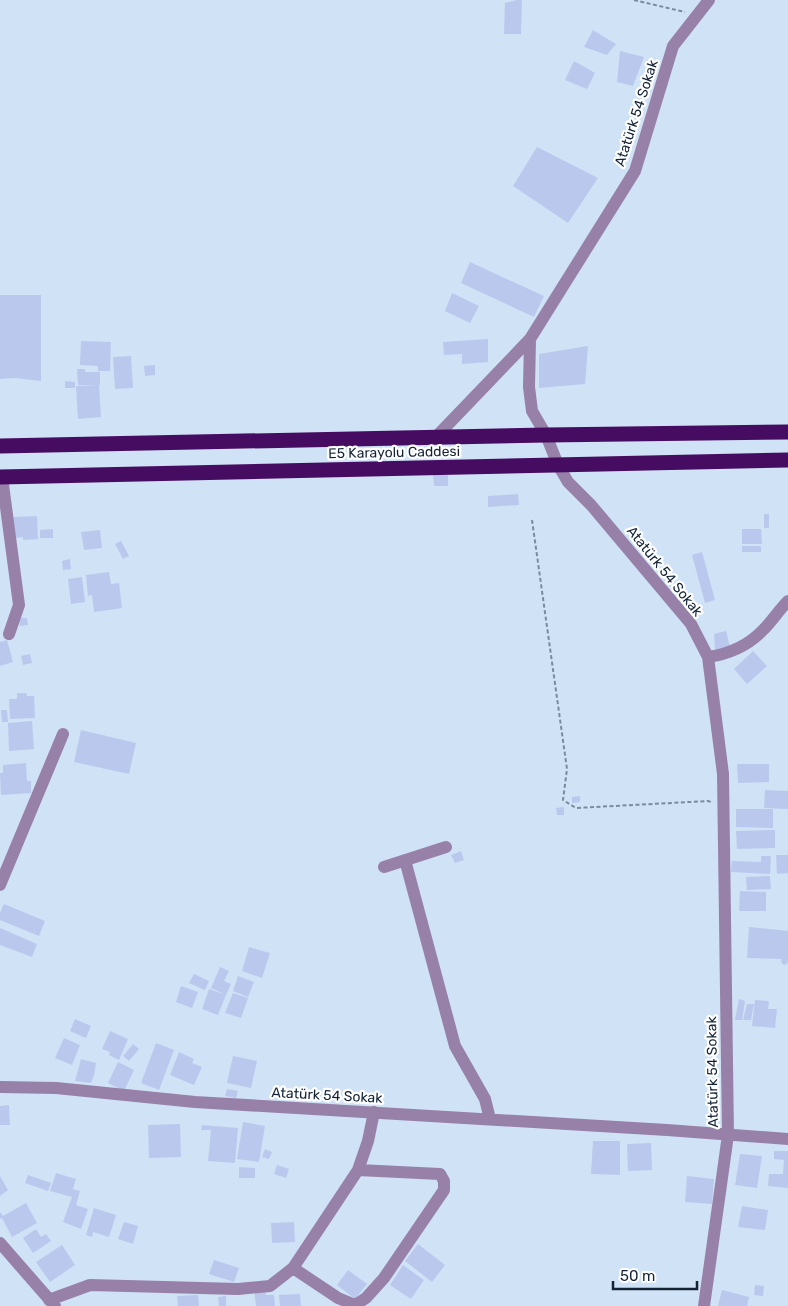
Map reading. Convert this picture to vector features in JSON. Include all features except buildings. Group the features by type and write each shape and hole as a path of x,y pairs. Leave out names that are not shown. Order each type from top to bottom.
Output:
{"highway":[{"name":"E5 Karayolu Caddesi","path":"0,446 788,432"},
{"name":"E5 Karayolu Caddesi","path":"1,477 788,460"}],"street":[{"name":"Atatürk 54 Sokak","path":"435,438 530,339 635,171 673,46 709,0"},
{"name":"Atatürk 54 Sokak","path":"0,1087 56,1088 195,1102 728,1135 723,774 708,657 691,624 591,505 568,482 546,435 532,411 528,387 530,339"},
{"path":"1,477 19,605 9,634"},
{"path":"708,657 735,650 754,639 788,601"},
{"path":"0,885 64,734"},
{"path":"384,867 446,847"},
{"path":"405,860 456,1046 485,1098 490,1119"},
{"path":"0,1243 52,1303 90,1285 238,1289 270,1286 293,1268 358,1170 368,1141 374,1112"},
{"path":"704,1306 728,1135 788,1139"},
{"path":"293,1268 338,1298 355,1305 366,1298 384,1278 444,1190 444,1181 440,1174 358,1170"}],"path":[{"path":"634,0 698,15"},
{"path":"532,520 567,769 563,800 576,808 708,801 723,805"}]}
